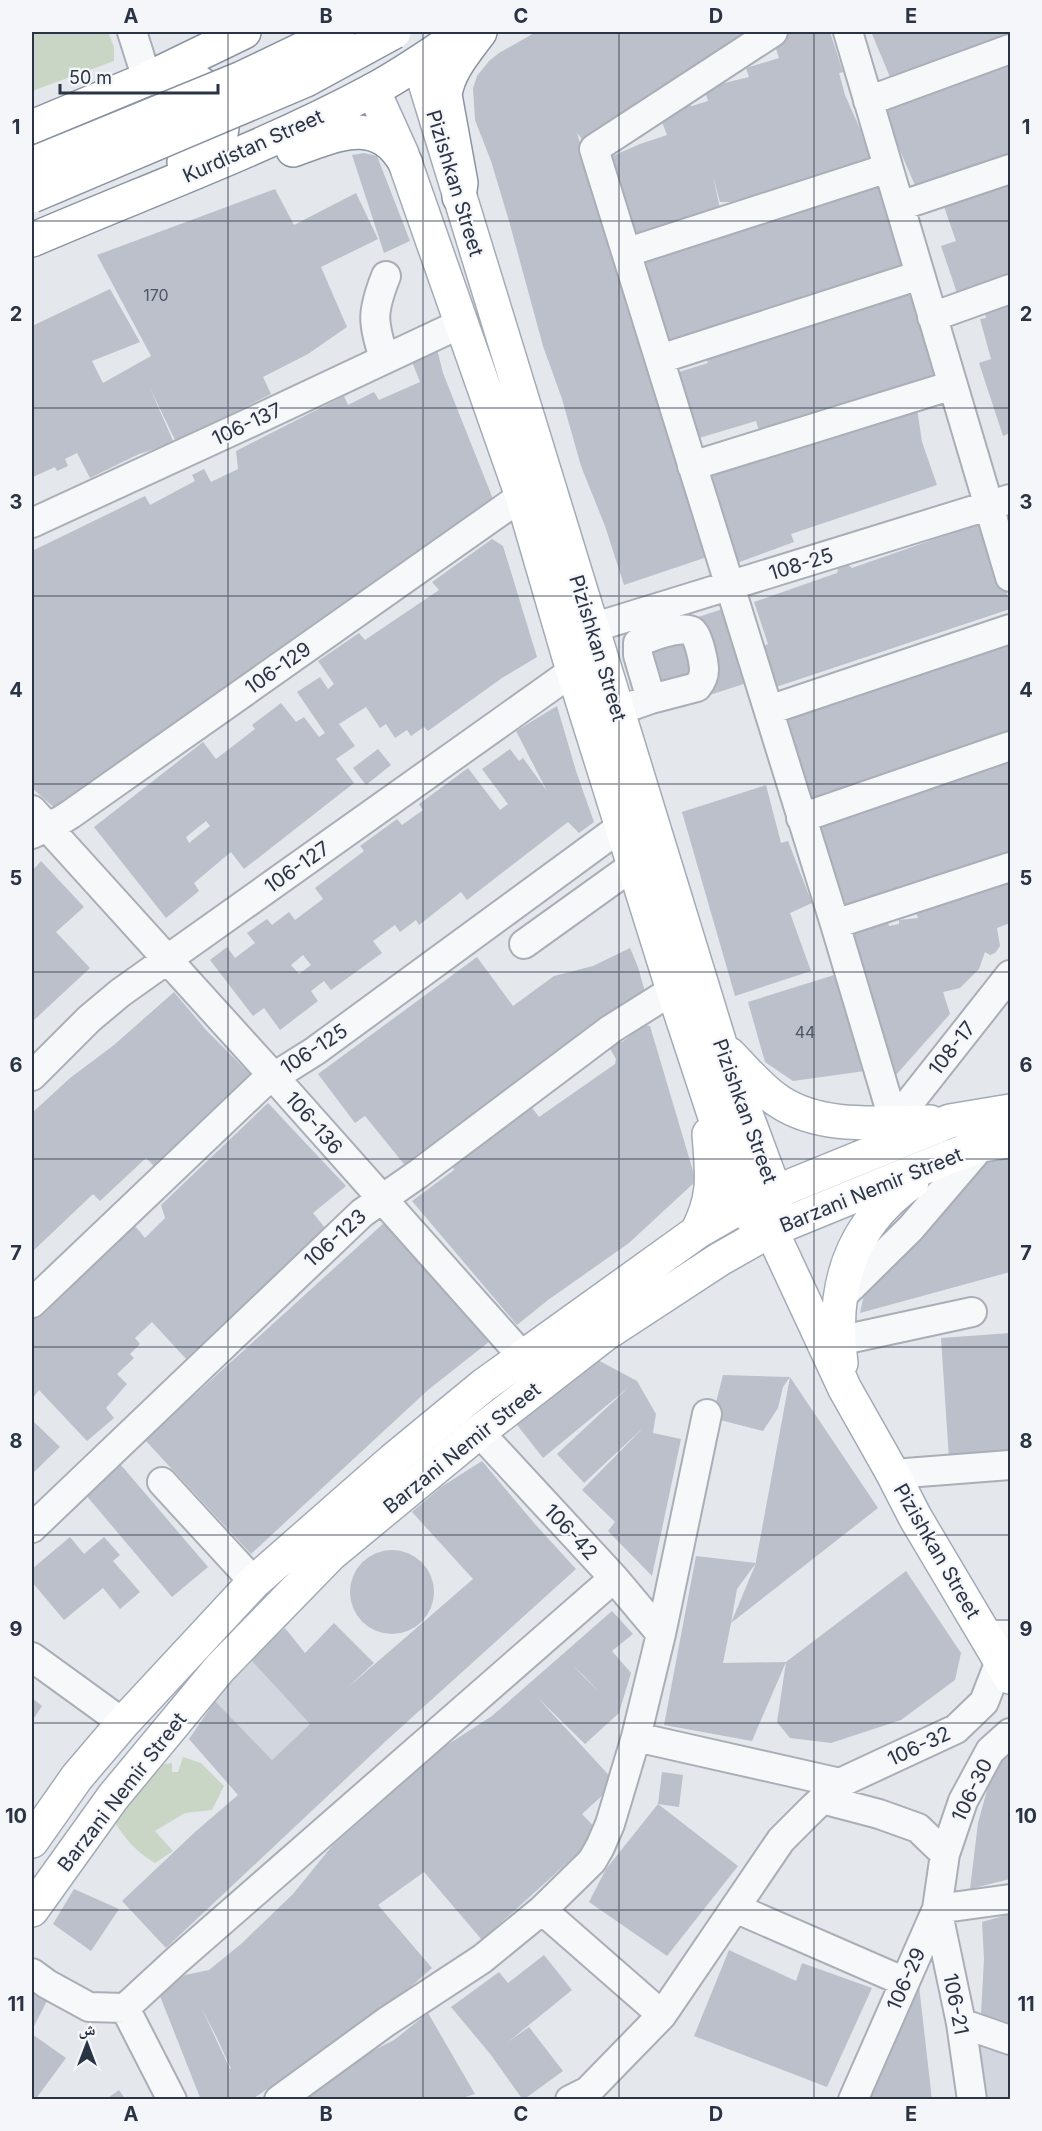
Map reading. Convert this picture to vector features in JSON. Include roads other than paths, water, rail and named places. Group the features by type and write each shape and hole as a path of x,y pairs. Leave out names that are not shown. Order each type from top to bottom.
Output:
{"main road":[{"name":"Kurdistan Street","path":"32,240 208,169 266,143 380,103 419,63 464,32"},
{"path":"459,197 461,183 445,95 450,75 480,32"},
{"path":"32,128 158,74 234,33"},
{"path":"266,143 307,99 322,75 361,33"},
{"path":"32,164 242,78 361,33"},
{"name":"Kurdistan Street","path":"32,196 306,80 361,33"},
{"name":"Pizishkan Street","path":"361,33 419,63 720,1044 775,1192 776,1208 771,1230"},
{"name":"Pizishkan Street","path":"361,33 380,103 406,164 522,496 573,671 673,990 744,1205 752,1218 771,1230 844,1389 915,1517 1002,1652"},
{"path":"78,220 125,187 212,151 218,141 222,125 220,108 204,85 194,79 178,75 158,74"},
{"path":"380,103 385,108 386,98 395,87 408,85 429,97"},
{"path":"78,220 135,208 349,131 367,132 384,139 397,150 406,164"},
{"path":"720,1044 779,1102 802,1113 829,1120 950,1121"},
{"path":"697,1232 707,1212 711,1195 705,1085"},
{"name":"Barzani Nemir Street","path":"32,1841 77,1777 123,1723 254,1582 393,1460 484,1385 697,1232 744,1205 950,1121 1011,1111"},
{"name":"Barzani Nemir Street","path":"32,1910 113,1797 220,1668 331,1554 479,1432 604,1335 720,1259 771,1230 947,1158 996,1143"},
{"path":"844,1389 838,1341 839,1299 850,1258 858,1240 876,1214 908,1184 947,1158"}],"street":[{"path":"132,32 158,74"},
{"path":"773,32 594,149 628,252 894,1122"},
{"path":"848,32 953,385 1000,503 1011,577"},
{"path":"868,101 1011,49"},
{"path":"628,252 888,168"},
{"path":"900,206 1011,169"},
{"path":"660,359 920,274"},
{"path":"384,359 374,325 378,294 386,276"},
{"path":"932,317 1011,289"},
{"name":"106-137","path":"32,523 462,322"},
{"path":"692,466 953,385"},
{"name":"106-129","path":"37,824 71,814 522,496"},
{"name":"108-25","path":"592,628 1000,503"},
{"path":"769,710 1011,629"},
{"name":"106-127","path":"32,1076 104,1006 573,671"},
{"path":"617,711 651,699"},
{"path":"801,818 1011,746"},
{"name":"106-136","path":"37,824 273,1076 523,1357"},
{"name":"106-125","path":"32,1302 249,1095 273,1076 315,1052 622,826"},
{"path":"524,944 634,865"},
{"path":"835,924 1011,867"},
{"name":"108-17","path":"894,1122 1011,975"},
{"name":"106-123","path":"32,1528 346,1226 611,1029 673,990"},
{"path":"839,1299 996,1143"},
{"path":"838,1341 972,1312"},
{"path":"279,2100 386,2022 482,1959 542,1910 592,1861 610,1824 636,1737 661,1634 707,1414"},
{"name":"106-42","path":"479,1432 614,1578 661,1634"},
{"path":"892,1474 1011,1465"},
{"path":"162,1482 254,1582"},
{"path":"32,1973 89,2007 125,2008 614,1578"},
{"name":"106-32","path":"831,1791 956,1729 984,1702 1002,1652"},
{"path":"32,1658 123,1723"},
{"name":"106-30","path":"945,1854 963,1801 990,1751 1011,1733"},
{"path":"636,1737 831,1791 879,1814 918,1828 945,1854"},
{"path":"588,2097 662,2015 781,1840 831,1791"},
{"name":"106-29","path":"853,2100 937,1909 945,1854"},
{"path":"937,1909 1011,1899"},
{"path":"735,1908 905,1982"},
{"name":"106-21","path":"937,1909 961,2023 972,2100"},
{"path":"542,1910 662,2015"},
{"path":"125,2008 172,2100"},
{"path":"961,2023 1011,2040"}]}
